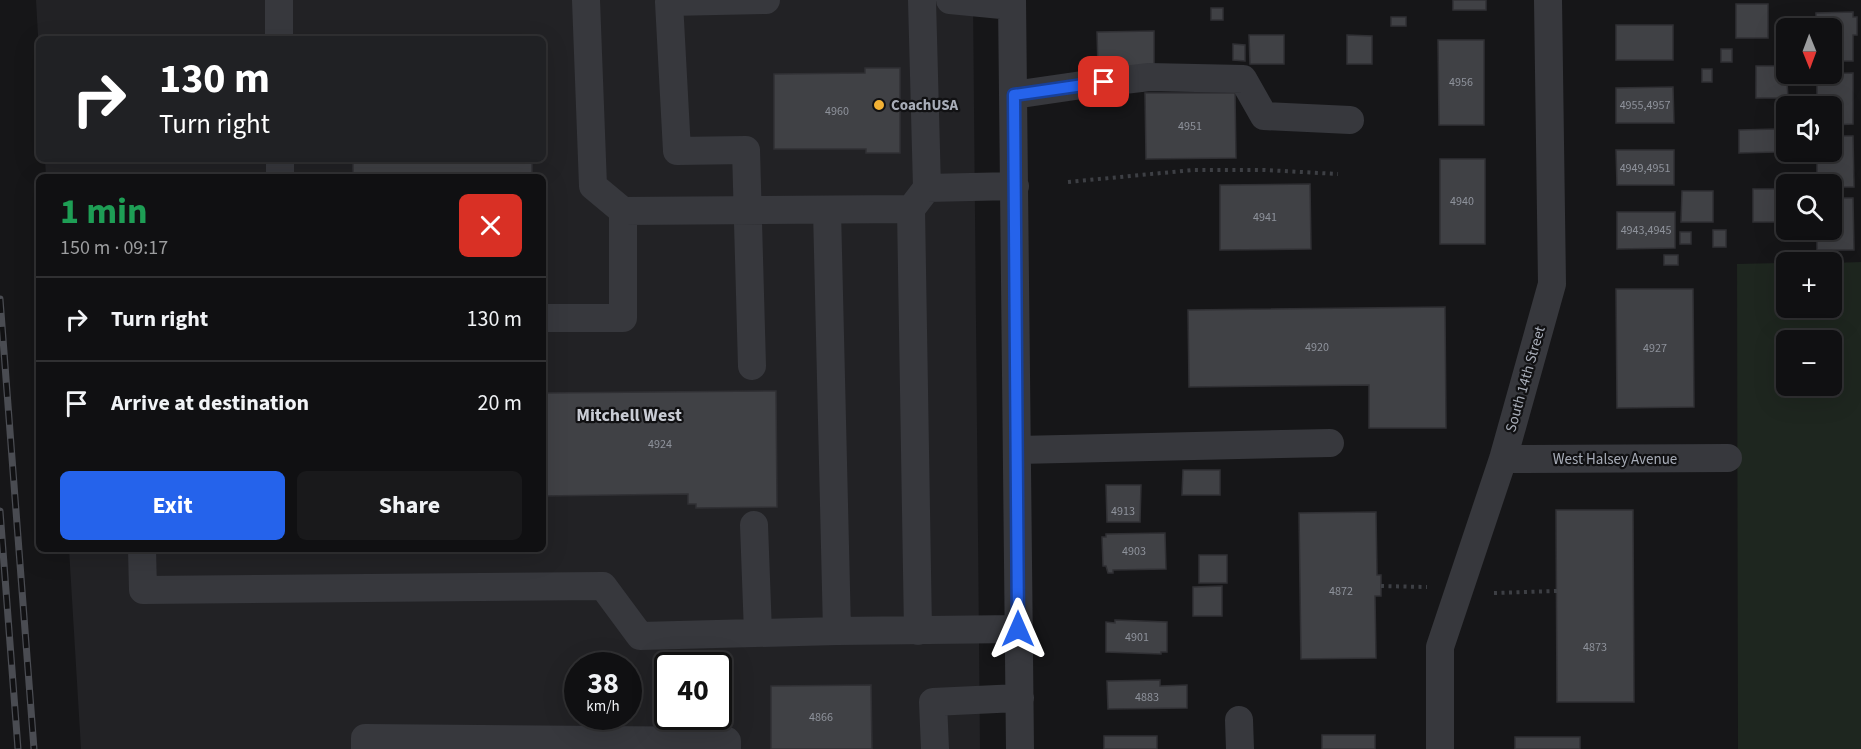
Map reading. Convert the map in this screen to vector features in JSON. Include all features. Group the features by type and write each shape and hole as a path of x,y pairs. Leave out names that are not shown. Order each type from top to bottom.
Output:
{"street":[{"path":"279,0 279,36"},
{"path":"586,0 593,186 623,211 827,210 1015,186"},
{"path":"752,366 746,150 676,151 669,2 766,0"},
{"path":"918,631 922,0"},
{"path":"950,0 1012,3 1020,749"},
{"name":"South 14th Street","path":"1440,749 1440,647 1503,459 1552,284 1548,0"},
{"path":"1014,95 1149,77 1243,80 1264,116 1350,120"},
{"path":"827,210 837,631"},
{"path":"546,318 623,318 623,211"},
{"path":"1017,450 1330,443"},
{"name":"West Halsey Avenue","path":"1503,459 1728,458"},
{"path":"754,525 758,633"},
{"path":"142,552 143,590 603,586 640,636 1018,629"},
{"path":"934,749 933,702 1020,698"},
{"path":"1239,720 1240,749"},
{"path":"365,749 365,738 727,741 727,749"}],"path":[{"path":"1068,182 1193,170 1265,170 1338,174"},
{"path":"1381,586 1427,587"},
{"path":"1494,593 1557,591"}],"shaded area":[{"path":"36,0 973,0 980,749 81,749 69,552 546,552 546,174 46,174 45,162 546,162 546,36 38,36"},
{"path":"1861,262 1861,749 1738,749 1737,264 1776,263 1776,318 1842,318 1842,263"}],"building":[{"path":"1453,0 1486,0 1486,10 1453,10"},
{"path":"1736,4 1768,4 1768,38 1736,38"},
{"path":"1211,8 1223,8 1223,20 1211,20"},
{"path":"1853,12 1853,17 1857,17 1857,35 1853,35 1853,61 1842,61 1842,18 1816,18 1816,13"},
{"path":"1391,17 1406,17 1406,26 1391,26"},
{"path":"1616,25 1673,25 1673,60 1616,60"},
{"path":"1154,31 1154,67 1098,68 1097,32"},
{"path":"1249,35 1284,35 1284,64 1250,64"},
{"path":"1347,35 1372,36 1372,64 1347,64"},
{"path":"1438,40 1484,40 1484,125 1439,125"},
{"path":"1233,44 1245,45 1245,61 1233,60"},
{"path":"1721,49 1732,49 1732,62 1721,62"},
{"path":"1756,66 1776,66 1776,84 1787,84 1788,96 1756,98"},
{"path":"865,68 900,68 900,153 866,153 866,149 774,149 774,74 865,73"},
{"path":"1702,69 1712,69 1712,82 1702,82"},
{"path":"1842,73 1853,73 1853,124 1842,125 1842,96 1817,96 1817,84 1842,84"},
{"path":"1673,87 1674,123 1616,123 1616,88"},
{"path":"1145,93 1235,93 1236,158 1146,159"},
{"path":"1776,129 1776,152 1739,153 1739,130"},
{"path":"1842,136 1853,136 1854,187 1842,187 1842,174 1817,174 1817,162 1842,162"},
{"path":"1616,150 1674,150 1674,185 1617,185"},
{"path":"1440,159 1485,159 1485,244 1440,244"},
{"path":"353,162 532,162 532,174 353,174"},
{"path":"1310,184 1311,249 1220,250 1220,185"},
{"path":"1753,189 1776,189 1776,222 1753,222"},
{"path":"1682,191 1713,191 1713,222 1681,222"},
{"path":"1842,198 1853,198 1854,250 1817,250 1817,240 1842,240"},
{"path":"1617,212 1675,212 1675,248 1617,249"},
{"path":"1713,230 1726,230 1726,247 1713,247"},
{"path":"1680,232 1691,232 1691,244 1680,244"},
{"path":"1664,255 1678,255 1678,265 1664,265"},
{"path":"1616,289 1693,289 1694,407 1617,408"},
{"path":"1445,307 1446,428 1369,428 1369,385 1189,387 1188,310"},
{"path":"776,391 777,507 696,508 696,504 688,504 688,494 546,496 546,393"},
{"path":"1183,470 1220,470 1220,495 1182,495"},
{"path":"1106,485 1141,485 1140,522 1107,522"},
{"path":"1556,510 1633,510 1634,702 1557,702"},
{"path":"1376,512 1377,575 1381,575 1381,596 1375,596 1376,658 1301,659 1299,513"},
{"path":"1165,533 1166,569 1113,570 1113,573 1108,573 1106,566 1103,566 1102,537 1106,537 1106,534"},
{"path":"1199,555 1227,555 1227,583 1199,583"},
{"path":"1222,586 1222,616 1193,616 1193,587"},
{"path":"1115,620 1167,622 1167,652 1161,652 1161,654 1106,652 1106,622 1115,623"},
{"path":"1160,680 1160,686 1187,685 1187,708 1108,709 1107,681"},
{"path":"871,685 872,749 771,749 771,686"},
{"path":"1322,735 1375,735 1375,749 1322,749"},
{"path":"1104,736 1157,736 1157,749 1104,749"},
{"path":"1515,737 1580,737 1580,749 1515,749"}],"railway":[{"path":"0,299 34,749"},
{"path":"0,511 18,749"}],"place":[{"name":"CoachUSA","path":"879,105"}],"district":[{"name":"Mitchell West","path":"629,415"}],"route":[{"path":"1018,629 1014,95 1104,82"}]}
